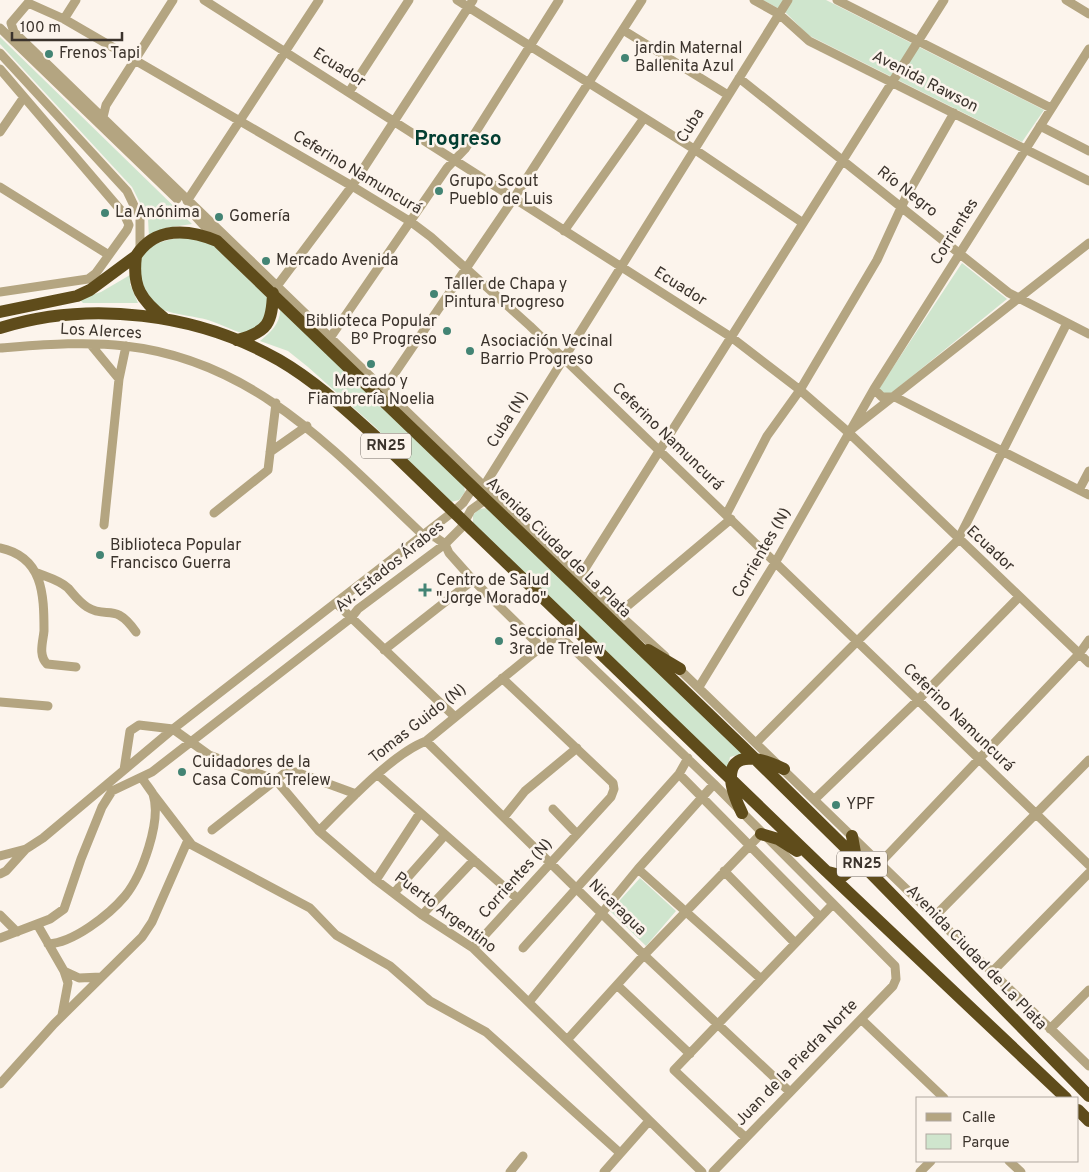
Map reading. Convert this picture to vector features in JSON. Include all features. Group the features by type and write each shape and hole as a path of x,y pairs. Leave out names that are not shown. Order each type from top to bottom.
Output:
{"highway":[{"name":"RN25","path":"0,312 77,296 90,290 159,236 171,231 201,234 224,241"},
{"name":"Avenida Ciudad de La Plata","path":"224,241 371,387 478,487 485,500 856,858 1089,1096"},
{"path":"138,252 134,273 140,296 165,319"},
{"path":"237,340 255,335 268,324 272,315 275,290"},
{"name":"RN25","path":"0,328 51,316 90,314 165,319 237,340 278,360 319,386 376,437 412,479 451,513"},
{"path":"358,364 371,387 384,389"},
{"path":"451,513 463,525"},
{"name":"RN25","path":"463,525 492,558 518,574 824,869 1065,1097"},
{"path":"629,640 680,669"},
{"path":"742,813 732,790 730,778 731,769 736,762 741,759 752,758 765,760 784,769"},
{"path":"761,834 785,843 824,869 835,875 843,876 855,867 856,858 852,836"},
{"path":"1079,1111 1089,1120"}],"street":[{"path":"64,20 76,0"},
{"path":"116,140 103,117 106,105 173,0"},
{"name":"Ecuador","path":"204,0 731,337 800,390 848,432 958,540 1089,663"},
{"path":"187,201 318,0"},
{"path":"349,92 409,0"},
{"path":"457,0 470,4 530,46 694,149 803,223"},
{"path":"330,338 484,120 559,0"},
{"path":"384,389 514,198 642,0"},
{"name":"Avenida Rawson","path":"754,0 779,14 809,41 1089,181"},
{"name":"Cuba","path":"621,268 788,0"},
{"name":"Avenida Rawson","path":"837,0 1052,108"},
{"path":"579,578 944,0"},
{"path":"1066,0 1089,14"},
{"name":"Ceferino Namuncurá","path":"11,28 11,23 23,6 28,3 34,4 352,186 411,222 467,268 564,359 1089,865"},
{"path":"275,290 352,186 470,4"},
{"name":"Avenida Ciudad de La Plata","path":"0,28 203,224 224,241"},
{"name":"Avenida Ciudad de La Plata","path":"11,28 103,117 224,241"},
{"path":"623,30 728,95"},
{"name":"Corrientes","path":"848,432 1089,49"},
{"path":"0,53 127,191 140,218 138,252"},
{"path":"0,69 124,214 129,225 109,255 88,280 0,292"},
{"name":"Río Negro","path":"739,78 1009,293 1089,334"},
{"path":"0,132 24,97"},
{"path":"37,113 67,125"},
{"path":"619,613 729,517 767,436 800,390 877,260 901,207 954,113"},
{"path":"564,231 644,118"},
{"path":"1040,126 1089,151"},
{"path":"0,187 109,255"},
{"path":"203,224 224,241"},
{"path":"848,432 1089,243"},
{"name":"Cuba (N)","path":"478,487 564,359 621,268"},
{"name":"Avenida Ciudad de La Plata","path":"275,290 384,389 478,487 619,613 757,742 934,917 1089,1066"},
{"path":"757,742 858,643 958,540 1067,323"},
{"path":"91,345 120,379"},
{"name":"Los Alerces","path":"0,348 91,345 126,346 162,352 206,365 249,386 307,426 422,534 435,537 444,544 449,553 473,580 540,647"},
{"path":"104,525 120,379 126,346"},
{"path":"874,389 882,397 895,396 1089,496"},
{"path":"214,513 268,470 276,403"},
{"path":"270,452 307,426"},
{"name":"Corrientes (N)","path":"699,687 775,563 848,432"},
{"path":"1079,490 1089,471"},
{"name":"Av. Estados Árabes","path":"0,874 6,871 26,850 174,729 464,503 478,487"},
{"name":"Av. Estados Árabes","path":"0,938 50,919 64,909 84,850 102,807 112,791 123,784 142,778 351,618 358,609 444,544 463,525 471,510 485,500"},
{"path":"0,548 14,550 37,573 52,578 67,587 80,603 89,609 116,612 127,619 136,632"},
{"path":"37,573 42,597 44,630 42,656 44,661 46,664 76,667"},
{"path":"384,650 473,580"},
{"path":"816,800 1019,597"},
{"path":"336,603 454,716"},
{"path":"540,647 554,638 563,639 688,758 832,905 760,978 674,1070 746,1138"},
{"path":"880,863 1079,654 1089,640"},
{"name":"Tomas Guido (N)","path":"318,831 378,775 416,744 426,741 540,647"},
{"path":"502,678 577,748 524,791 504,817"},
{"path":"0,702 48,706"},
{"path":"124,770 130,731 139,724 174,729 209,755 276,780"},
{"name":"Nicaragua","path":"426,741 601,914 790,1092"},
{"name":"Corrientes (N)","path":"473,948 612,797 613,783 577,748"},
{"path":"523,948 679,774 688,758"},
{"path":"934,917 1037,815 1089,760"},
{"path":"212,830 286,772 296,772 356,794"},
{"path":"679,774 820,917"},
{"path":"378,775 518,899"},
{"path":"142,778 188,840 198,850 310,908 336,935 390,966 430,1001 486,1032 620,1153"},
{"name":"Puerto Argentino","path":"276,780 318,831 376,880 422,915 473,948 702,1172"},
{"path":"529,1002 638,870 714,784"},
{"path":"48,944 72,938 115,906 131,888 152,836 155,812 153,794"},
{"path":"553,810 577,834"},
{"path":"376,880 420,813"},
{"path":"567,1040 685,911 761,834"},
{"path":"394,893 445,835"},
{"path":"0,1084 62,1015 142,937 152,922 188,840"},
{"name":"Av. Estados Árabes","path":"1,856 26,850"},
{"path":"422,915 474,860"},
{"path":"638,870 760,978"},
{"path":"724,871 795,944"},
{"path":"992,972 1089,873"},
{"name":"Juan de la Piedra Norte","path":"713,1172 893,986 896,973 891,960 832,905"},
{"path":"0,915 17,932"},
{"path":"37,924 64,971 68,983 62,1015"},
{"path":"64,971 79,978 102,976"},
{"path":"617,985 690,1054"},
{"path":"1050,1029 1089,990"},
{"path":"861,1019 943,1097"},
{"path":"604,1172 649,1121"},
{"path":"510,1172 523,1156"},
{"path":"920,1172 930,1162"},
{"path":"1010,1162 1020,1172"}],"green space":[{"path":"763,0 826,0 1044,110 1022,142 808,35 785,12"},
{"path":"0,37 192,224 165,228 149,237 148,219 132,187 0,44"},
{"path":"187,237 210,242 268,298 267,320 244,334 208,320 173,313 156,306 145,291 141,278 143,254 147,249 160,242"},
{"path":"962,263 1007,299 889,395 882,394 878,390"},
{"path":"130,275 130,284 138,303 83,303 79,299 101,292"},
{"path":"280,309 464,486 465,492 459,500 451,502 374,426 288,351 260,341 277,323"},
{"path":"487,508 744,753 730,757 727,769 473,524 473,515 479,509"},
{"path":"640,878 676,911 646,946 610,911"}],"place":[{"name":"Frenos Tapi","path":"49,54"},
{"name":"jardin Maternal Ballenita Azul","path":"625,58"},
{"name":"Grupo Scout Pueblo de Luis","path":"439,191"},
{"name":"La Anónima","path":"105,213"},
{"name":"Gomería","path":"219,217"},
{"name":"Mercado Avenida","path":"266,261"},
{"name":"Taller de Chapa y Pintura Progreso","path":"434,294"},
{"name":"Biblioteca Popular Bº Progreso","path":"447,331"},
{"name":"Asociación Vecinal Barrio Progreso","path":"470,351"},
{"name":"Mercado y Fiambrería Noelia","path":"371,364"},
{"name":"Biblioteca Popular Francisco Guerra","path":"100,555"},
{"name":"Centro de Salud \"Jorge Morado\"","path":"425,590"},
{"name":"Seccional 3ra de Trelew","path":"499,641"},
{"name":"Cuidadores de la Casa Común Trelew","path":"182,772"},
{"name":"YPF","path":"836,805"}],"district":[{"name":"Progreso","path":"458,139"}]}
